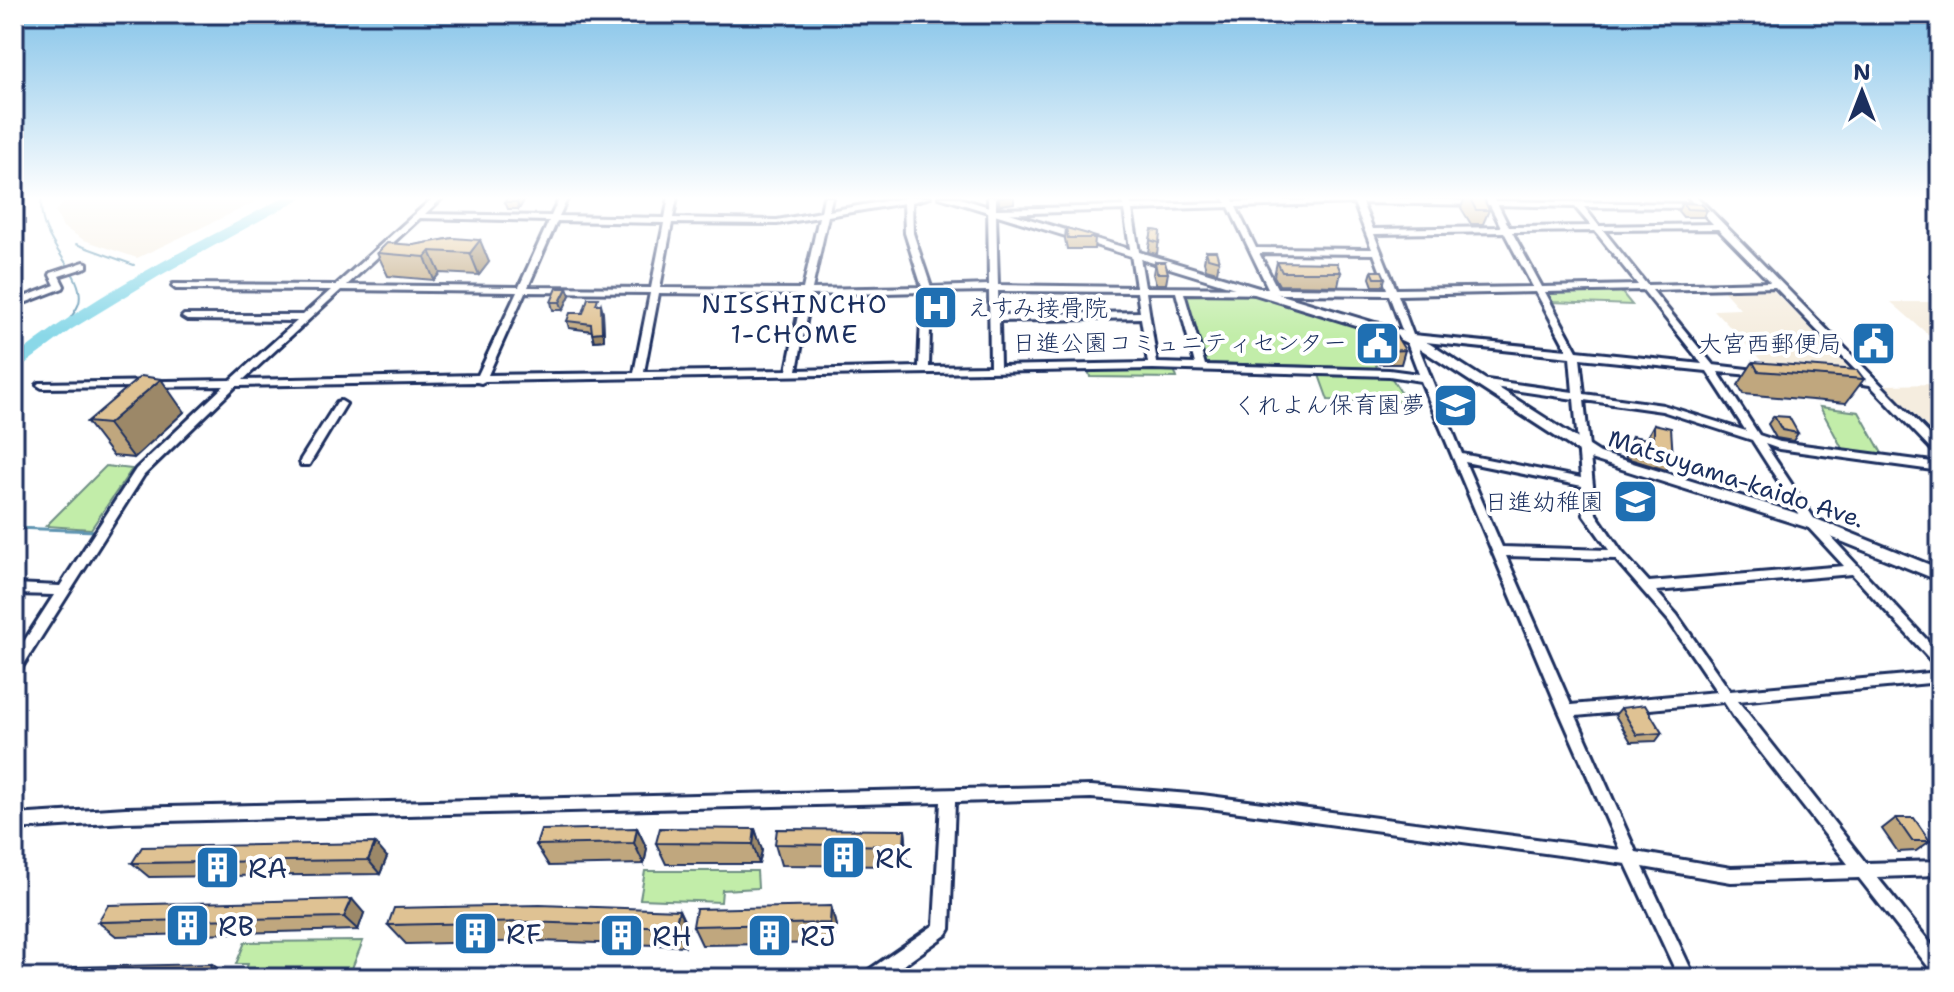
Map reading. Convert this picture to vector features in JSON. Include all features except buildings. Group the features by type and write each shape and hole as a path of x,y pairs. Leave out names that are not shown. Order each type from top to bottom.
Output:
{"main road":[{"name":"Matsuyama-kaido Ave.","path":"1099,243 1407,337 1585,451 1811,523 1940,575"}],"street":[{"path":"14,668 140,472 233,383 388,243"},
{"path":"481,380 543,243"},
{"path":"638,376 666,243"},
{"path":"791,373 817,243"},
{"path":"912,243 927,288 924,371"},
{"path":"993,243 995,369"},
{"path":"1133,243 1153,366"},
{"path":"1250,243 1273,290"},
{"path":"1374,243 1409,333 1407,337 1566,711 1687,978"},
{"path":"1515,243 1575,356 1590,515 1618,555 1673,618 1727,696 1940,968"},
{"path":"1608,243 1712,370 1811,523 1851,570 1940,662"},
{"path":"1737,243 1774,285 1940,451"},
{"path":"1253,250 1377,252"},
{"path":"14,304 60,286 54,275 84,265"},
{"path":"176,286 657,292 994,288 1394,292 1774,285"},
{"path":"1179,289 1201,367"},
{"path":"994,318 1145,315"},
{"path":"187,317 306,318"},
{"path":"1407,337 1775,374"},
{"path":"42,385 481,380 1153,366 1389,373 1424,378"},
{"path":"1839,379 1870,382"},
{"path":"1480,382 1579,399 1663,408 1779,445 1940,467"},
{"path":"305,462 341,404"},
{"path":"1458,457 1586,483"},
{"path":"1498,551 1618,555"},
{"path":"1646,587 1851,570"},
{"path":"14,589 64,591"},
{"path":"1566,711 1940,677"},
{"path":"14,822 126,815 1091,792 1202,801 1631,858 1731,875 1940,868"},
{"path":"872,978 942,929 948,796"}],"shaded area":[{"path":"94,243 168,243 137,258"},
{"path":"1767,286 1859,377 1770,370 1714,310 1740,309 1720,287"},
{"path":"1891,302 1940,302 1940,345"},
{"path":"1940,384 1940,440 1885,385"}],"green space":[{"path":"1619,289 1632,305 1551,302 1543,290"},
{"path":"1253,293 1362,327 1377,368 1206,363 1185,295"},
{"path":"1088,369 1174,369 1177,378 1090,377"},
{"path":"1319,375 1391,377 1407,402 1328,400"},
{"path":"1820,407 1859,412 1883,455 1843,450"},
{"path":"106,466 132,469 91,529 46,526"},
{"path":"645,871 757,871 758,888 722,890 721,902 640,899"},
{"path":"363,941 348,978 242,978 248,964 236,964 245,942"}],"waterway":[{"path":"53,243 79,291 78,306 66,325"},
{"path":"14,367 66,325 209,243"},
{"path":"76,244 134,265"},
{"path":"14,528 96,531"}],"place":[{"name":"えすみ接骨院","path":"936,308"},
{"name":"日進公園コミュニティセンター","path":"1378,343"},
{"name":"大宮西郵便局","path":"1873,344"},
{"name":"くれよん保育園夢","path":"1456,405"},
{"name":"日進幼稚園","path":"1635,502"},
{"name":"RK","path":"844,858"},
{"name":"RA","path":"217,868"},
{"name":"RB","path":"187,926"},
{"name":"RF","path":"475,934"},
{"name":"RH","path":"621,936"},
{"name":"RJ","path":"769,936"}],"district":[{"name":"NISSHINCHO 1-CHOME","path":"795,319"}]}
